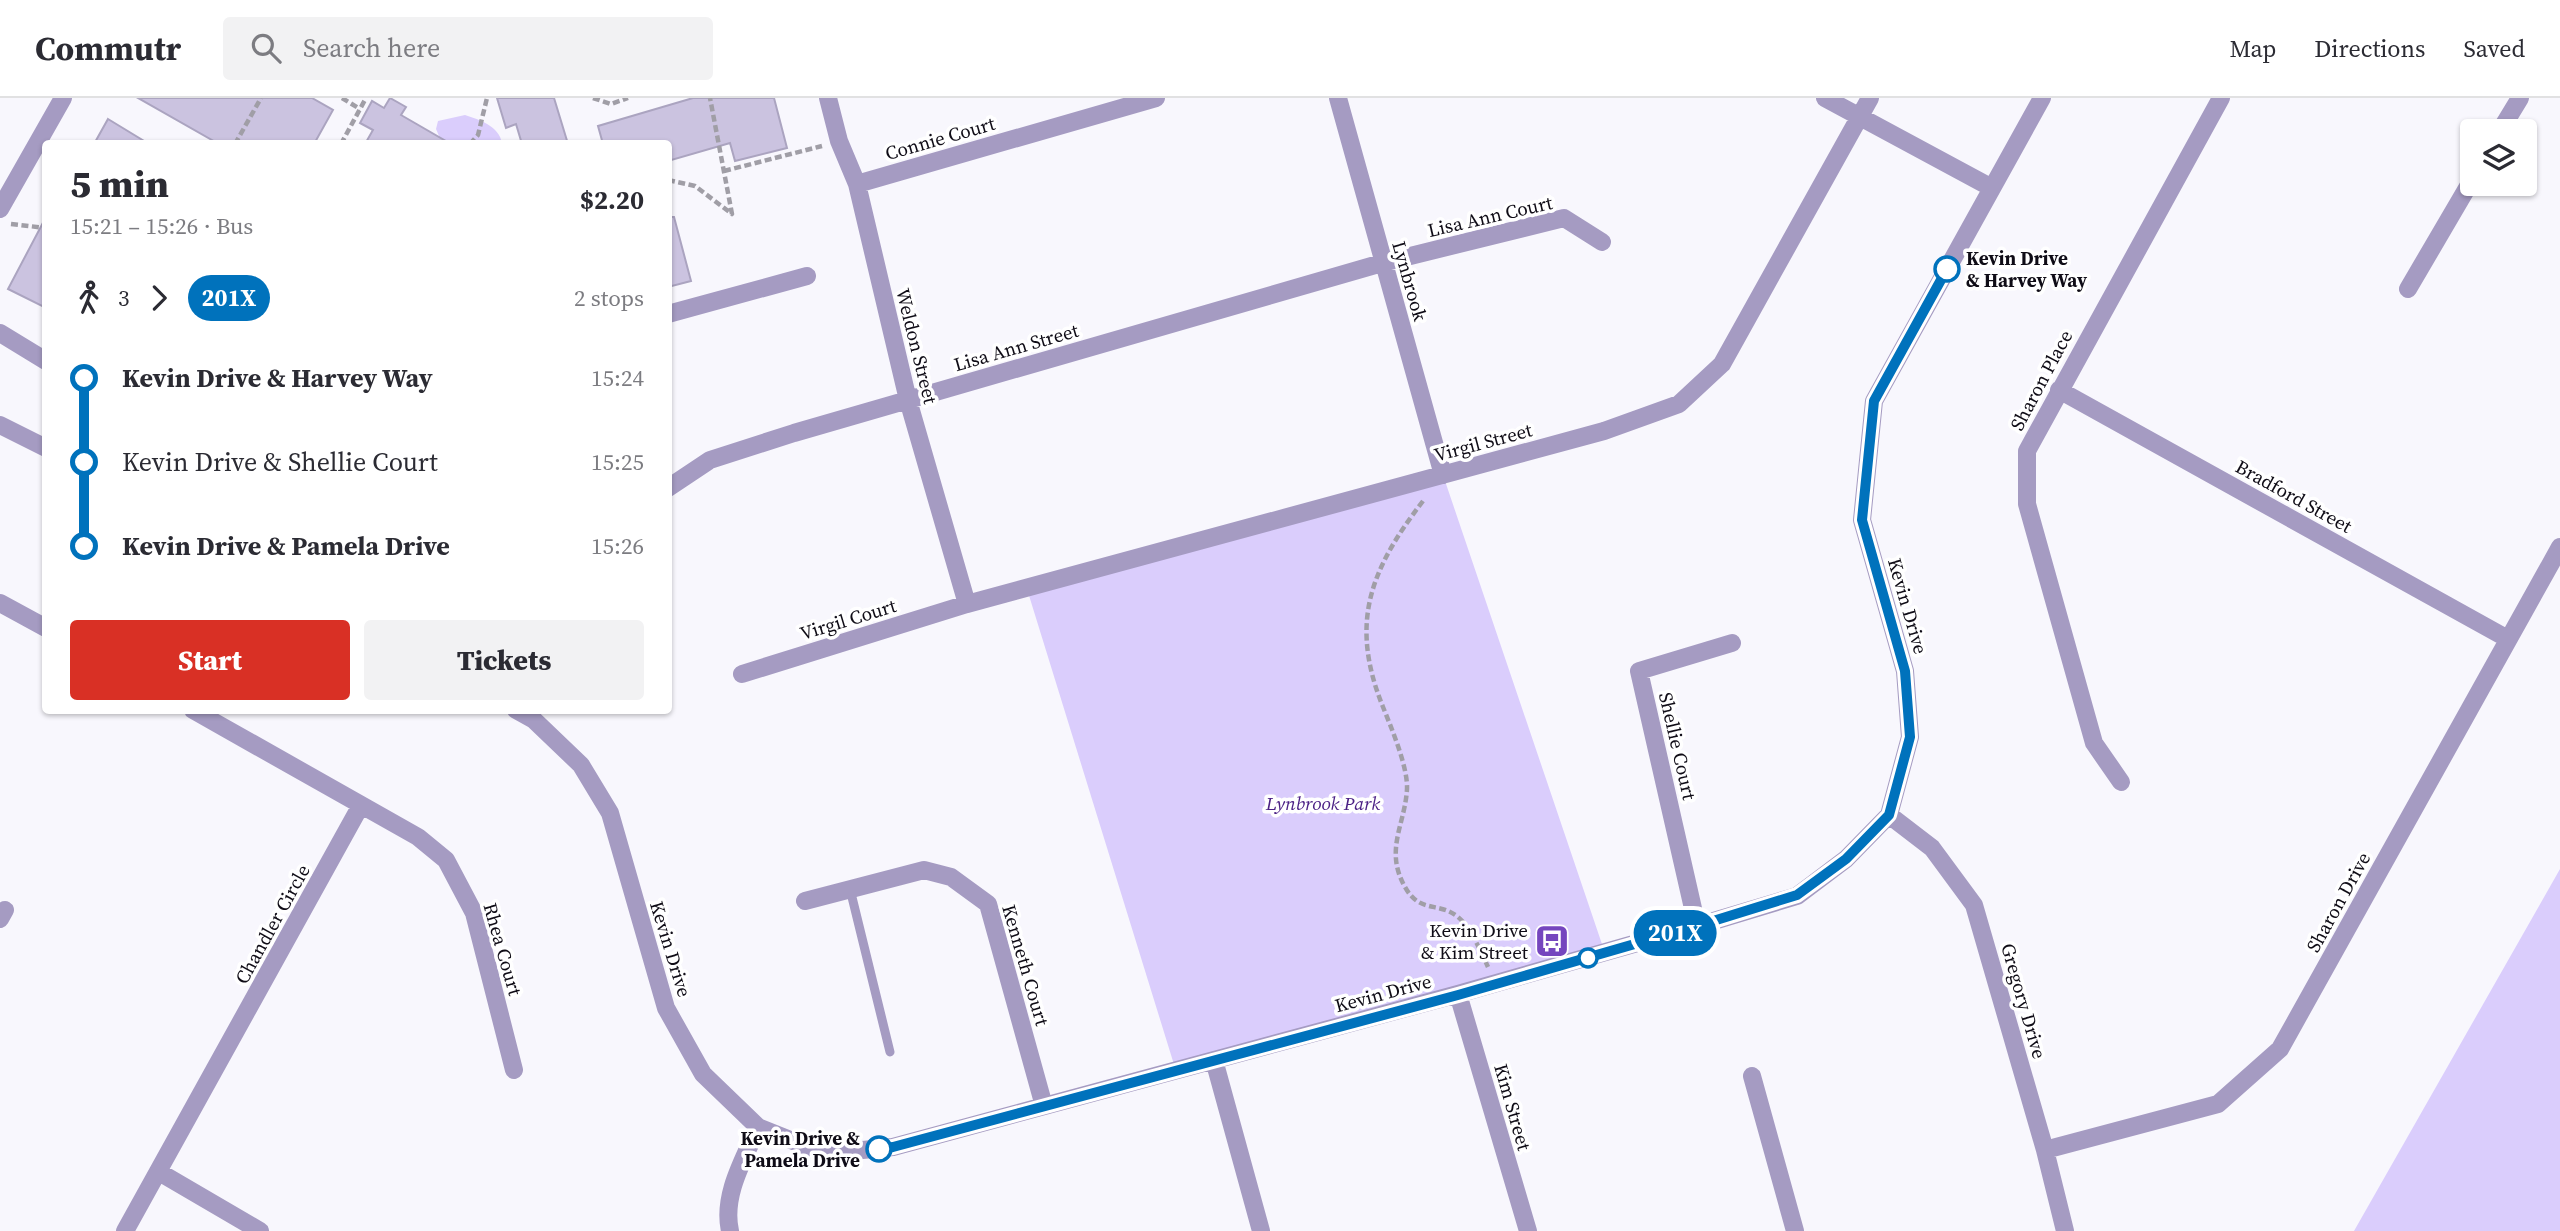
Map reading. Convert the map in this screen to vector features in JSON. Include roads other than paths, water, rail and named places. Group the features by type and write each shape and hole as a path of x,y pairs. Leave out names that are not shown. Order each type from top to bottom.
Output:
{"street":[{"path":"0,209 63,98"},
{"name":"Weldon Street","path":"828,98 839,141 857,184 908,400 967,604"},
{"name":"Connie Court","path":"857,184 1156,98"},
{"name":"Lynbrook","path":"1338,98 1443,475"},
{"path":"1825,98 1992,188"},
{"name":"Virgil Street","path":"967,604 1604,431 1679,404 1722,364 1870,98"},
{"name":"Kevin Drive","path":"537,715 581,765 610,813 666,1008 703,1074 758,1127 832,1153 893,1147 1458,995 1797,895 1846,859 1889,815 1910,737 1905,671 1862,520 1874,401 2042,98"},
{"name":"Sharon Place","path":"2121,782 2094,743 2026,504 2027,451 2221,98"},
{"path":"2507,119 2520,98"},
{"path":"2408,289 2462,196"},
{"name":"Lisa Ann Court","path":"1382,263 1564,218 1602,242"},
{"name":"Lisa Ann Street","path":"672,485 710,460 1382,263"},
{"path":"672,313 807,276"},
{"path":"0,333 42,359"},
{"name":"Bradford Street","path":"2059,390 2508,639"},
{"path":"0,425 42,446"},
{"name":"Sharon Drive","path":"2045,1150 2218,1104 2280,1049 2560,547"},
{"path":"0,603 42,626"},
{"name":"Virgil Court","path":"742,674 967,604"},
{"name":"Shellie Court","path":"1697,926 1639,671 1732,643"},
{"path":"199,714 361,805"},
{"name":"Rhea Court","path":"361,805 418,837 446,860 474,914 514,1070"},
{"name":"Chandler Circle","path":"125,1231 361,805"},
{"name":"Gregory Drive","path":"1889,815 1932,848 1974,905 2045,1150 2065,1231"},
{"name":"Kenneth Court","path":"805,901 924,870 951,877 988,904 1044,1106"},
{"name":"Kim Street","path":"1458,995 1528,1231"},
{"path":"1214,1060 1261,1231"},
{"path":"1752,1076 1795,1231"},
{"path":"730,1231 728,1222 733,1181 758,1127"},
{"path":"159,1172 260,1231"}],"lane":[{"path":"850,889 890,1052"}],"place":[{"name":"Kevin Drive & Harvey Way","path":"1947,269"},
{"name":"Kevin Drive & Kim Street","path":"1552,941"},
{"name":"Kevin Drive & Pamela Drive","path":"879,1149"}],"park label":[{"name":"Lynbrook Park","path":"1323,803"}]}
